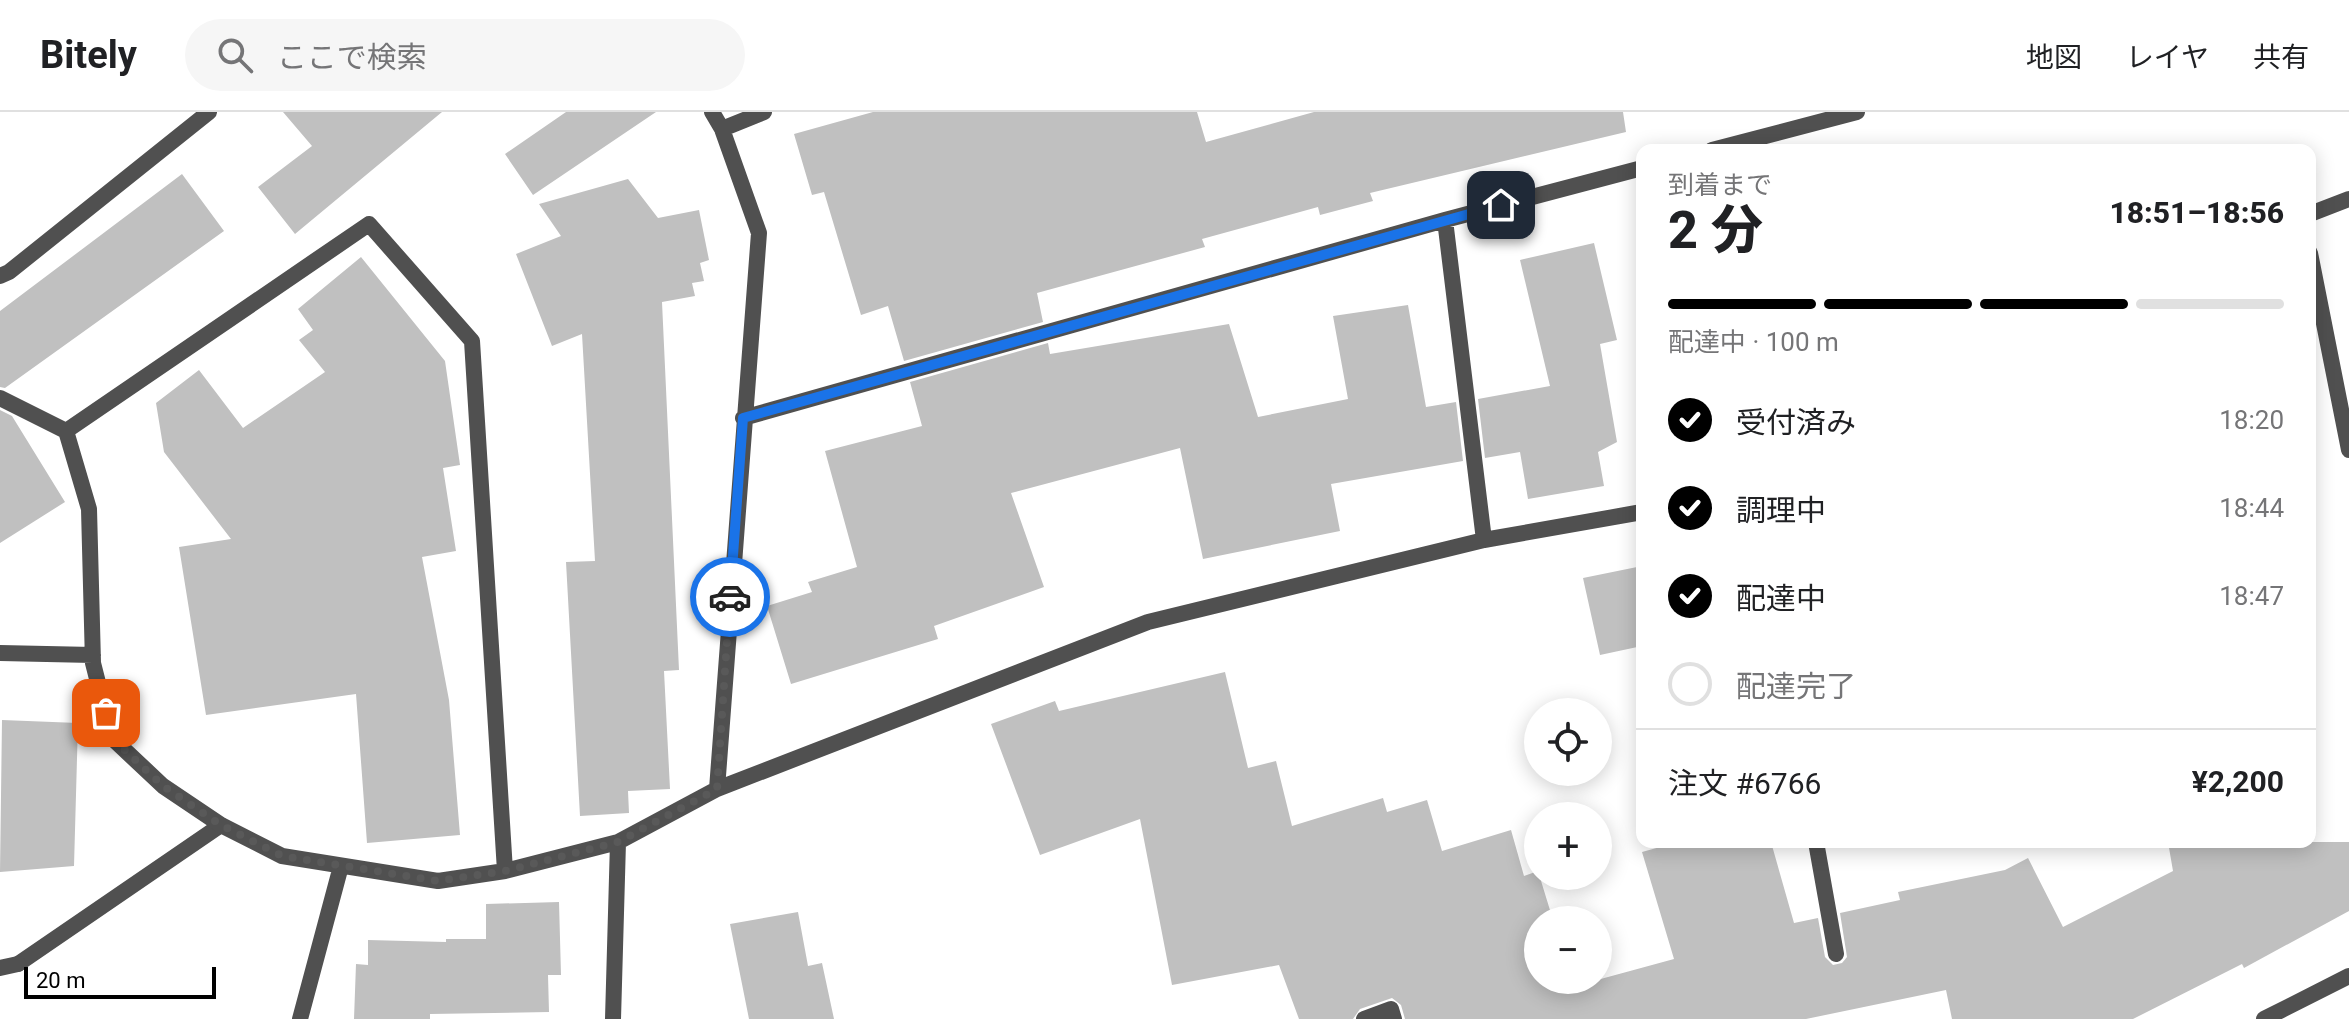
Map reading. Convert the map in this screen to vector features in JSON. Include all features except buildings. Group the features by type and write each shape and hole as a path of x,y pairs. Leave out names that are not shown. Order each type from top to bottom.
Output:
{"street":[{"path":"0,276 9,272 209,112"},
{"path":"712,112 722,129 759,233 717,789"},
{"path":"722,129 764,112"},
{"path":"1735,144 1857,112"},
{"path":"743,418 1445,220 1636,170"},
{"path":"2316,212 2349,199"},
{"path":"1445,220 1484,540"},
{"path":"66,431 369,224 472,341 505,871"},
{"path":"2316,283 2349,450"},
{"path":"0,398 66,431 89,509 93,655 112,738 163,786 221,825 282,856 438,881 505,871 618,842 717,789 1148,622 1484,540 1636,513"},
{"path":"0,653 93,655"},
{"path":"0,968 18,964 221,825"},
{"path":"613,1019 618,842"},
{"path":"1817,848 1836,954"},
{"path":"300,1019 341,866"},
{"path":"2264,1019 2349,976"},
{"path":"1364,1019 1391,1009 1394,1019"}],"way so far":[{"path":"106,713 112,738 163,786 221,825 282,856 438,881 505,871 618,842 717,789 730,597"}],"route":[{"path":"730,597 743,418 1501,205"}]}
